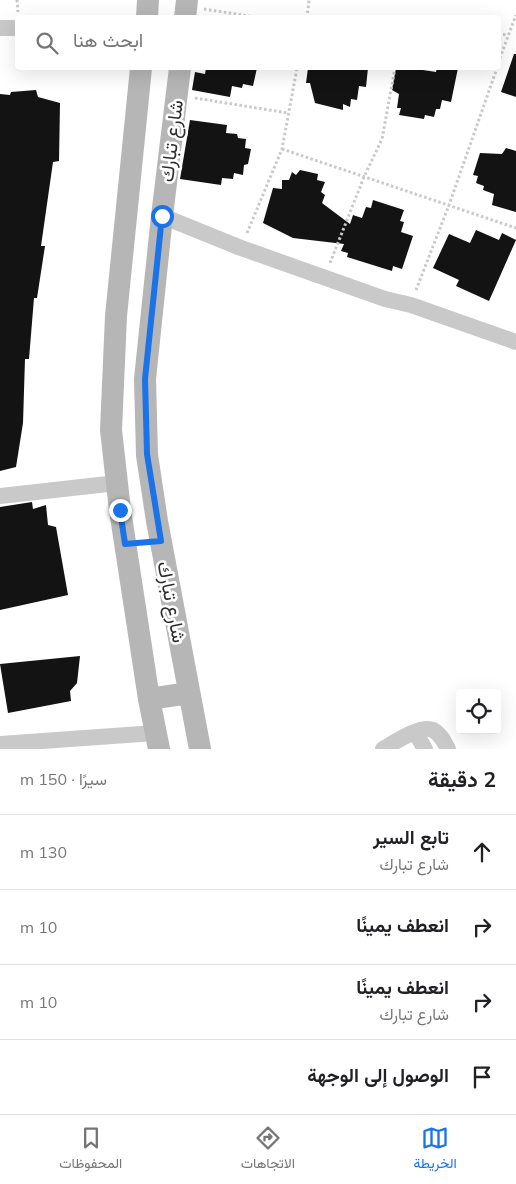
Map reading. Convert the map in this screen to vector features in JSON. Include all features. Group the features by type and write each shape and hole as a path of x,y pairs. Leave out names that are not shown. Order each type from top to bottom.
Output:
{"street":[{"path":"147,15 148,0"},
{"path":"0,28 15,28"},
{"name":"شارع تبارك","path":"142,70 116,316 111,430 125,544 157,741"},
{"name":"شارع تبارك","path":"180,70 145,379 147,454 161,541 200,749"},
{"path":"162,216 241,248 325,278 385,299 411,304 516,342"},
{"path":"0,496 117,483"},
{"path":"125,544 161,541"},
{"path":"149,699 189,692"},
{"path":"383,749 424,729 433,730 440,735 448,749"},
{"path":"415,732 425,749"},
{"path":"0,744 157,741"}],"path":[{"path":"17,0 18,15"},
{"path":"307,15 309,0"},
{"path":"186,8 238,15"},
{"path":"501,55 516,15"},
{"path":"501,35 508,36"},
{"path":"241,248 282,148 297,70"},
{"path":"325,278 364,177 382,139 395,70"},
{"path":"411,304 449,205 496,70"},
{"path":"177,95 288,113"},
{"path":"282,148 516,228"}],"building":[{"path":"514,54 516,54 516,97 501,92"},
{"path":"206,70 257,70 253,86 243,84 242,88 232,86 230,97 192,90 195,72 205,74"},
{"path":"308,70 368,70 366,87 359,86 357,100 351,99 350,107 343,104 343,110 315,103 310,83 306,83"},
{"path":"396,70 436,72 436,70 458,70 451,102 442,100 440,109 436,109 434,117 425,115 424,119 399,115 401,108 397,108 399,94 392,90"},
{"path":"36,90 38,97 60,103 59,161 53,162 41,246 45,246 37,298 34,298 29,359 25,359 23,423 16,467 0,471 0,94 10,95 11,92"},
{"path":"190,120 227,125 226,133 237,134 238,138 246,139 245,148 251,149 248,164 244,165 243,175 234,173 233,179 222,178 221,185 180,179"},
{"path":"506,148 516,151 516,212 492,205 494,194 483,190 484,186 476,183 478,176 473,175 480,153 502,154"},
{"path":"300,170 318,174 317,180 325,182 321,192 325,195 322,203 350,224 353,215 362,218 366,207 371,208 373,200 404,210 400,221 404,222 401,232 413,236 402,269 393,266 392,271 347,257 348,253 341,251 344,244 293,238 263,223 273,188 282,189 282,180 289,180 292,172 296,175"},
{"path":"476,230 499,240 502,233 516,240 489,301 456,286 459,280 433,268 449,234 470,243"},
{"path":"32,502 33,509 46,505 48,525 56,527 68,595 0,610 0,507"},
{"path":"80,656 77,683 70,691 71,701 8,713 0,664"}],"route":[{"path":"120,510 125,544 161,541 147,454 145,379 162,216"}]}
